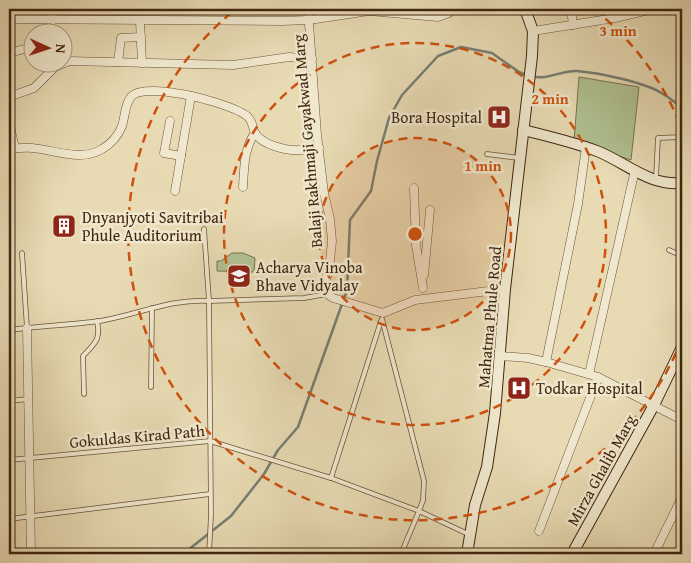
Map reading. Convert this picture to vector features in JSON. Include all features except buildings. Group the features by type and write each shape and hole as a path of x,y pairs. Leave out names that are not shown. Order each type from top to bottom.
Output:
{"street":[{"path":"53,20 54,9"},
{"name":"Balaji Rakhmaji Gayakwad Marg","path":"308,9 312,80 324,193 330,219 332,241 326,281 330,296"},
{"path":"9,18 281,22 310,20 369,11 438,17 454,9"},
{"path":"526,9 533,31 615,18 653,9"},
{"path":"571,9 573,25"},
{"path":"615,9 615,18"},
{"path":"140,21 142,63"},
{"name":"Mahatma Phule Road","path":"468,554 475,505 487,467 496,413 505,289 519,158 530,80 533,31"},
{"path":"118,62 121,38 141,37"},
{"path":"9,53 22,50"},
{"path":"72,61 234,65 289,57 312,59"},
{"path":"9,97 34,88 49,72"},
{"path":"9,122 12,149 29,147 80,155 101,150 114,140 122,128 128,102 133,95 138,92 153,91 191,96 241,112 249,118 255,133 260,139 268,143 299,150 319,147"},
{"path":"175,192 191,96"},
{"path":"170,121 164,154 180,156"},
{"path":"523,130 586,147 656,181 669,184 682,183"},
{"path":"243,187 249,142 255,133"},
{"path":"546,362 578,204 586,147"},
{"path":"589,374 635,170"},
{"path":"414,188 416,245 423,288"},
{"path":"422,300 430,210"},
{"path":"330,296 382,316 415,300 505,289"},
{"path":"27,328 31,554"},
{"name":"Mirza Ghalib Marg","path":"572,554 654,405 682,347"},
{"path":"500,356 528,358 598,377 682,420"},
{"path":"539,531 598,377"},
{"path":"654,554 682,497"}],"lane":[{"path":"656,181 658,138 682,137"},
{"path":"487,154 519,158"},
{"path":"204,229 209,301 211,515 209,554"},
{"path":"669,250 682,256"},
{"path":"22,254 27,328"},
{"path":"9,330 97,321 194,300 330,296"},
{"path":"151,387 152,308"},
{"path":"331,478 382,316"},
{"path":"382,316 424,481 423,500 401,554"},
{"path":"84,394 83,356 94,346 98,337 97,321"},
{"path":"9,401 28,399"},
{"name":"Gokuldas Kirad Path","path":"9,460 210,441 284,462 331,478 419,511 470,535"},
{"path":"9,519 210,494"}],"green space":[{"path":"579,77 639,87 631,160 574,141"},
{"path":"232,253 243,253 255,258 254,272 217,271 217,261 221,261"}],"waterway":[{"path":"183,554 231,516 264,474 278,450 298,427 347,290 350,220 371,191 389,118 402,95 438,56 461,47 492,53 526,75"},
{"path":"532,76 543,77 571,71 609,76 634,82 655,90 682,107"}],"place":[{"name":"Bora Hospital","path":"499,117"},
{"name":"Dnyanjyoti Savitribai Phule Auditorium","path":"64,226"},
{"name":"Acharya Vinoba Bhave Vidyalay","path":"239,276"},
{"name":"Todkar Hospital","path":"519,388"}]}
